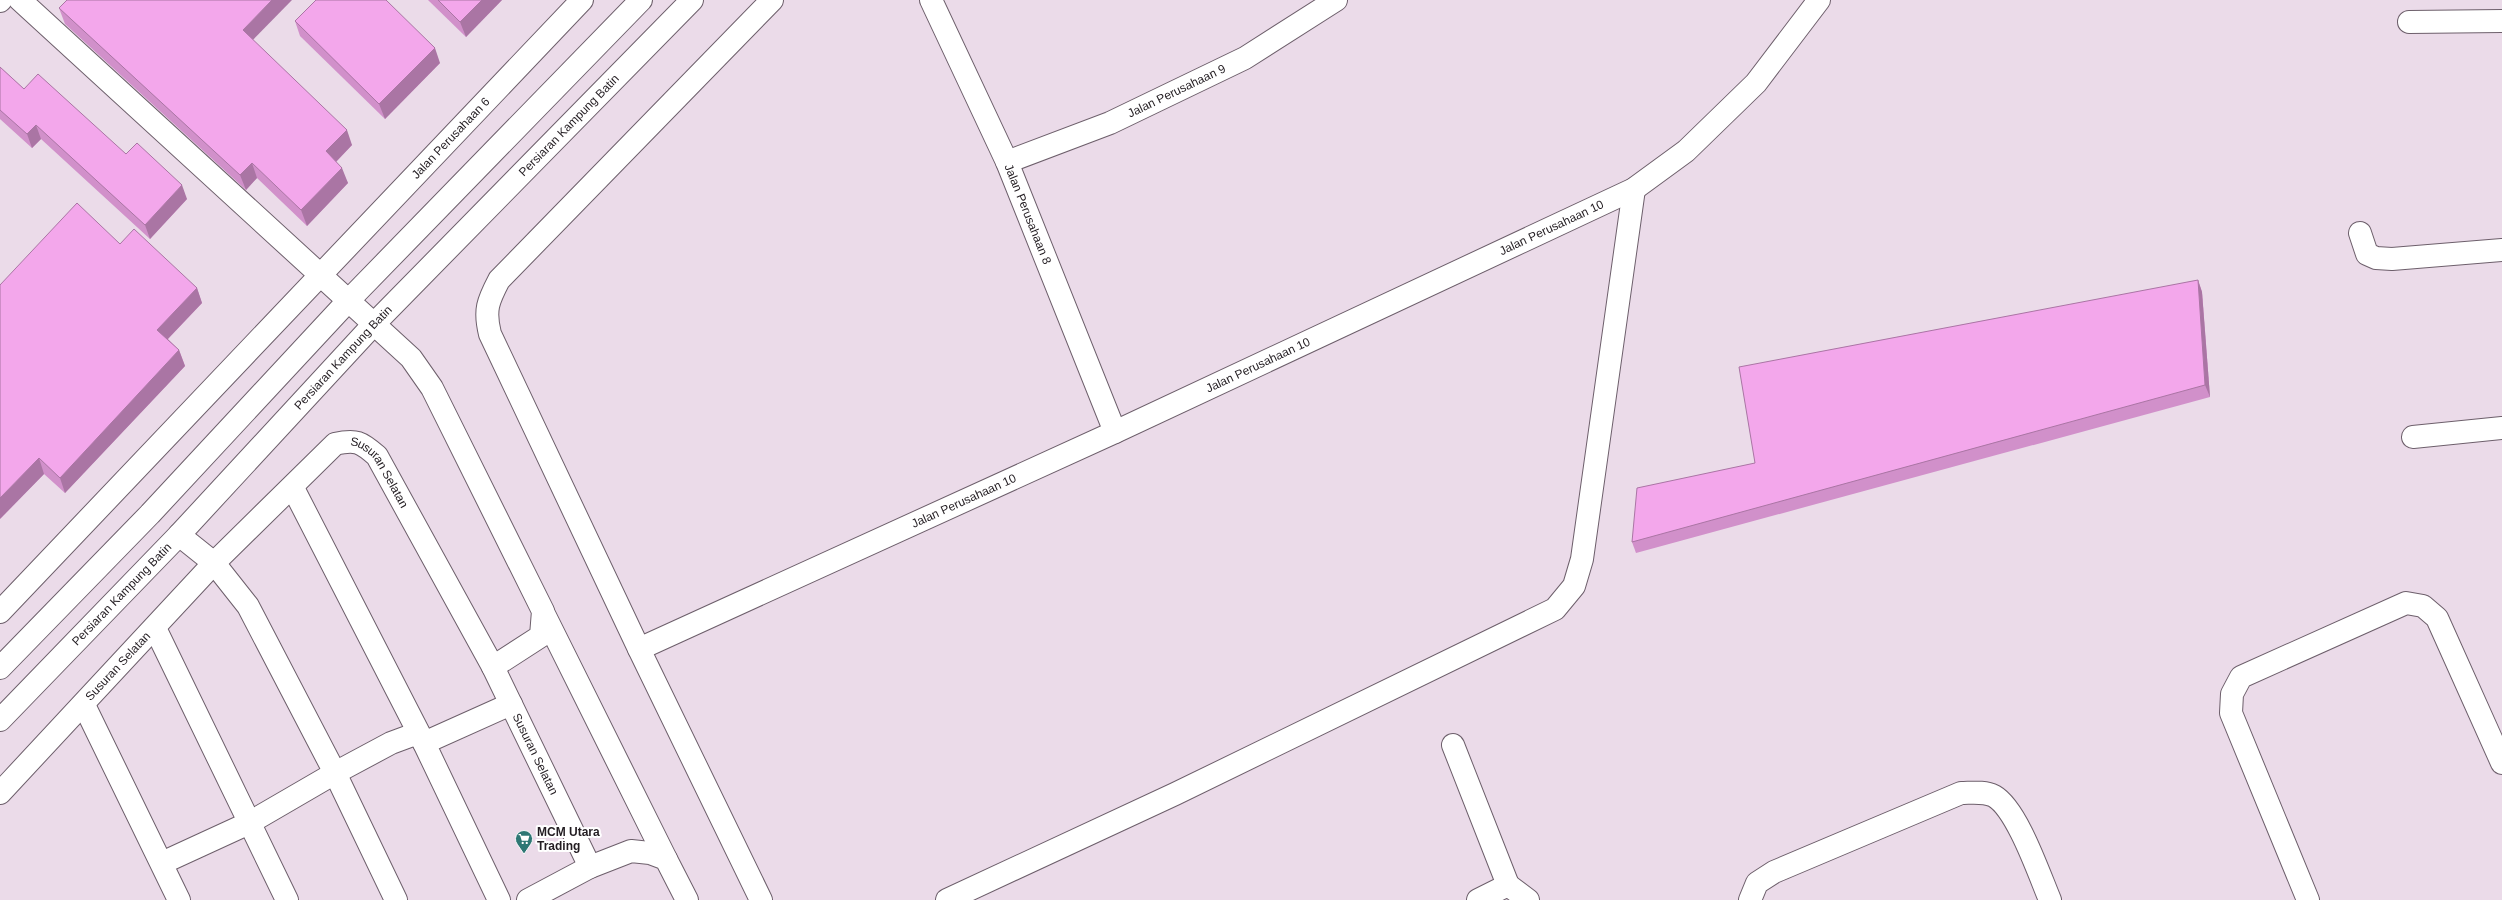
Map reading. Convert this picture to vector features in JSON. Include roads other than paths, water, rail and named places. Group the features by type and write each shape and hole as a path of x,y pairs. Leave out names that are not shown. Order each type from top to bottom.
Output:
{"street":[{"path":"20,0 410,358 432,388 687,900"},
{"name":"Jalan Perusahaan 6","path":"0,612 582,0"},
{"path":"0,668 150,514 348,301 641,0"},
{"name":"Persiaran Kampung Batin","path":"0,720 178,534 374,324 692,0"},
{"path":"761,900 639,649 490,334 486,318 488,301 499,280 772,0"},
{"name":"Jalan Perusahaan 8","path":"931,0 1007,162 1115,432"},
{"name":"Jalan Perusahaan 9","path":"1007,162 1110,123 1245,58 1336,0"},
{"name":"Jalan Perusahaan 10","path":"639,649 1115,432 1634,189 1686,151 1756,83 1819,0"},
{"path":"2409,22 2502,21"},
{"path":"947,900 1176,794 1555,609 1574,586 1582,559 1634,189"},
{"path":"2360,234 2367,254 2376,258 2392,259 2502,250"},
{"path":"2413,437 2502,428"},
{"name":"Susuran Selatan","path":"0,793 84,705 214,563 293,488 335,444 350,440 363,444 377,456 492,667 590,867"},
{"path":"293,488 421,738 499,900"},
{"path":"178,534 214,563 248,606 335,773 396,900"},
{"path":"2308,900 2231,713 2232,694 2241,677 2406,603 2422,606 2437,618 2502,763"},
{"path":"492,667 541,636 543,611"},
{"path":"155,628 287,900"},
{"path":"162,863 249,823 335,773 391,743 421,738 511,704"},
{"path":"84,705 179,900"},
{"path":"1453,746 1508,885 1528,900"},
{"path":"1750,900 1757,883 1774,872 1961,793 1981,793 1993,796 2012,815 2050,900"},
{"path":"528,900 590,867 630,851 650,853 666,859"},
{"path":"1478,900 1508,885"}],"place":[{"name":"MCM Utara Trading","path":"524,854"}]}
